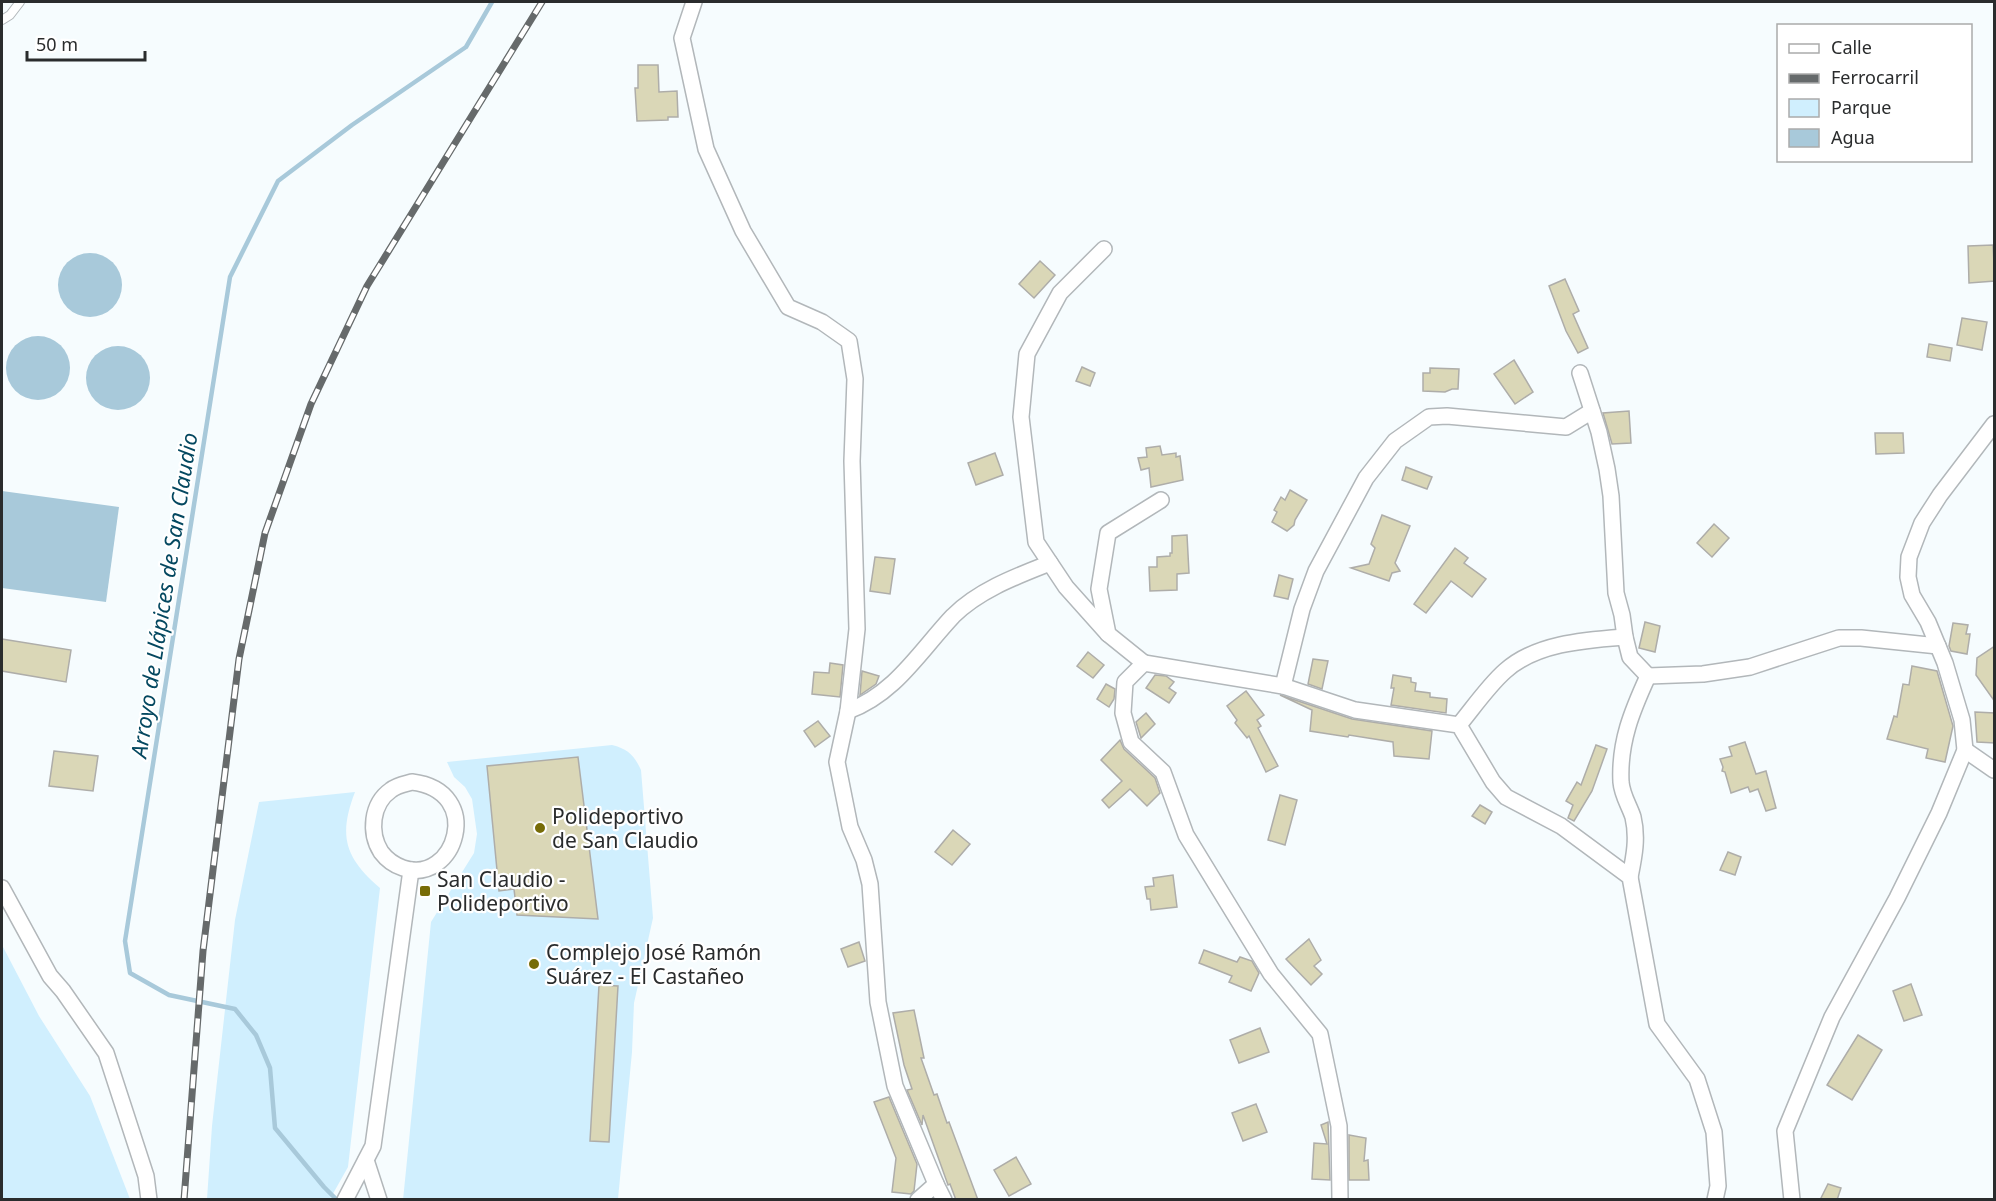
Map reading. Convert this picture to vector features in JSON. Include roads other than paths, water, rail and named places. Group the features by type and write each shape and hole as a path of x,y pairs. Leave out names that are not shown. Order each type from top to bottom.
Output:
{"street":[{"path":"694,2 682,38 706,149 738,221 788,307 822,322 849,341 855,379 852,461 857,629 848,711 837,762 850,827 864,860 870,884 878,1002 895,1086 944,1200"},
{"path":"1104,249 1060,293 1027,354 1021,417 1036,542 1066,587 1108,634 1144,663 1283,686 1355,710 1459,724"},
{"path":"1580,374 1599,432 1611,496 1616,593 1629,657 1648,676 1703,674 1750,667 1839,638 1938,646"},
{"path":"1283,686 1302,609 1316,571 1366,478 1395,441 1429,417 1447,416 1566,427 1592,411"},
{"path":"1792,1200 1785,1131 1832,1017 1897,898 1939,813 1965,750 1962,720 1938,646 1928,622 1912,595 1908,577 1908,557 1922,523 1940,495 1995,424"},
{"path":"1108,634 1099,589 1108,533 1161,500"},
{"path":"848,711 866,705 884,692 924,651 954,615 972,601 1011,579 1050,563"},
{"path":"1459,724 1505,670 1538,651 1592,640 1625,637"},
{"path":"1144,663 1125,682 1123,713 1131,742 1162,772 1186,835 1271,974 1320,1034 1339,1126 1340,1200"},
{"path":"1648,676 1627,724 1623,747 1621,783 1636,833 1630,877 1657,1024 1697,1078 1714,1132 1718,1186 1715,1200"},
{"path":"1459,724 1493,782 1506,797 1562,826 1630,877"},
{"path":"1965,750 1995,770"},
{"path":"412,782 432,786 442,792 451,803 456,832 453,846 444,858 426,867 411,870 390,862 384,856 377,845 373,831 374,818 384,795 392,789 412,782"},
{"path":"346,1197 373,1146 411,870"},
{"path":"2,888 50,976 106,1053 146,1176 149,1200"},
{"path":"366,1161 379,1200"},
{"path":"918,1200 936,1184"}],"lane":[{"path":"2,20 10,15 20,2"}],"water":[{"path":"90,253 108,259 116,267 122,285 116,303 108,311 90,317 72,311 64,303 58,285 64,267 72,259"},
{"path":"32,336 44,336 61,345 68,356 70,368 68,380 61,391 44,400 32,400 20,395 11,386 6,374 6,362 11,350 20,341"},
{"path":"112,346 124,346 141,355 148,366 150,378 148,390 141,401 124,410 112,410 100,405 91,396 86,384 86,372 91,360 100,351"},
{"path":"2,491 119,507 106,602 2,588"}],"waterway":[{"name":"Arroyo de Llápices de San Claudio","path":"337,1200 275,1128 270,1068 256,1035 235,1009 169,995 130,973 125,941 230,277 278,181 352,125 466,47 492,2"}],"railway":[{"path":"184,1200 203,951 239,659 265,533 311,404 367,286 542,2"}],"place":[{"name":"Polideportivo de San Claudio","path":"540,828"},
{"name":"San Claudio - Polideportivo","path":"425,891"},
{"name":"Complejo José Ramón Suárez - El Castañeo","path":"534,964"}]}
